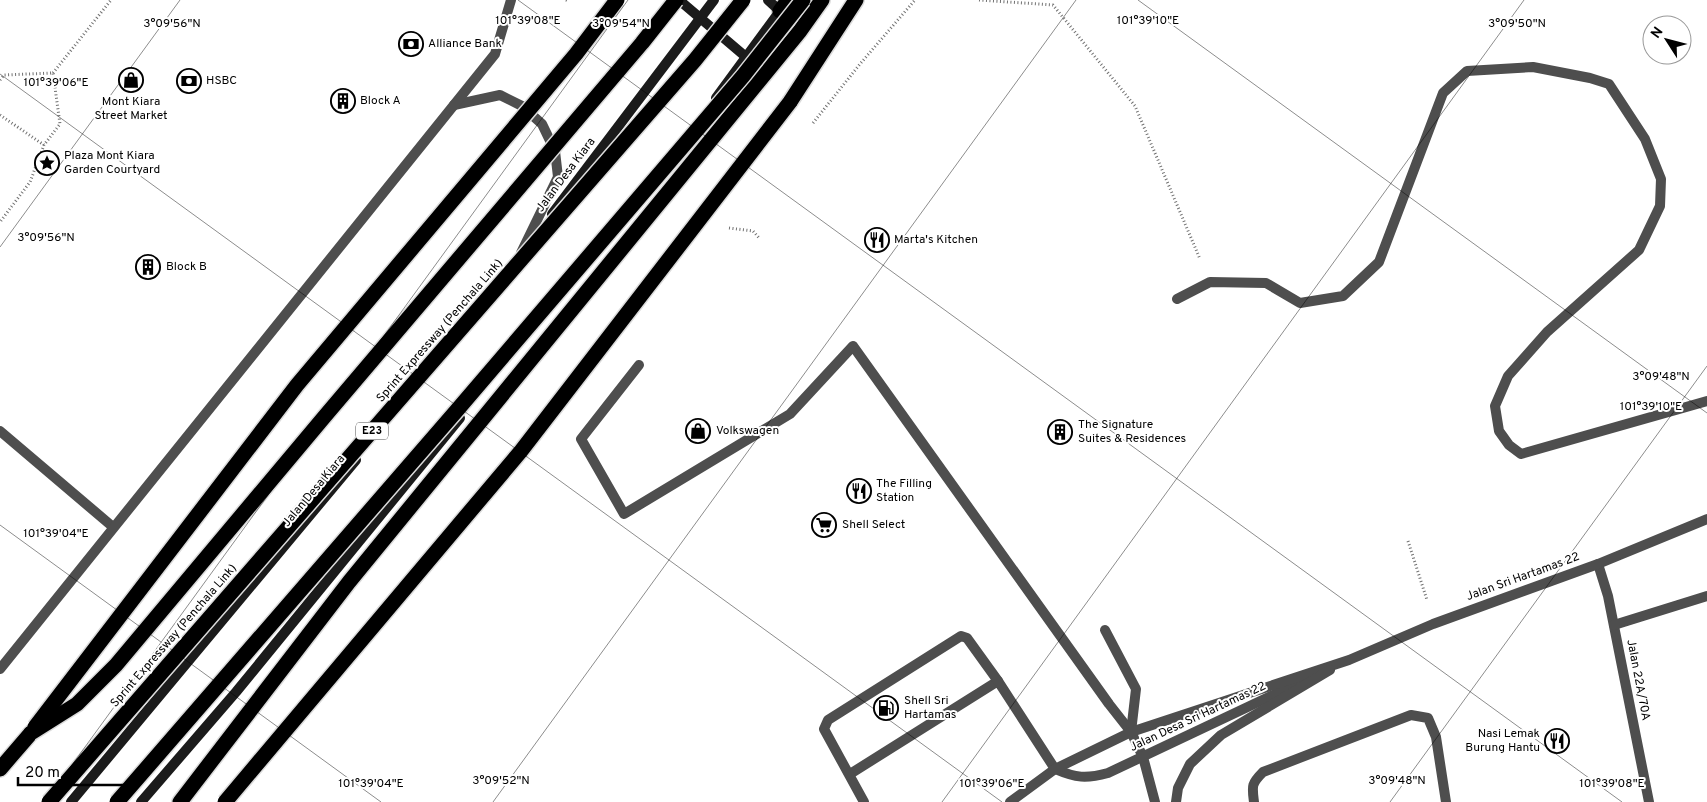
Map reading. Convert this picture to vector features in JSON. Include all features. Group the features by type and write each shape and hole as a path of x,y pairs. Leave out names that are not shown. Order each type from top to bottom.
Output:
{"highway":[{"path":"0,769 31,733 297,386 576,54 617,0"},
{"path":"31,733 77,704 116,665 678,0"},
{"name":"Sprint Expressway (Penchala Link)","path":"50,802 695,60 742,0"},
{"path":"117,802 737,84 804,0"},
{"path":"180,802 349,582 794,39 822,0"},
{"path":"225,802 521,451 790,102 856,0"}],"main road":[{"path":"678,0 746,57"},
{"name":"Jalan Desa Kiara","path":"71,802 460,335 714,0"},
{"path":"141,802 242,684 497,372 699,120 784,6 768,0"}],"street":[{"path":"0,668 495,54 510,0"},
{"path":"1177,299 1210,282 1266,283 1300,303 1343,296 1379,262 1443,93 1467,71 1532,66 1590,78 1609,84 1645,139 1662,179 1660,206 1639,250 1547,332 1508,376 1495,406 1499,431 1508,445 1521,454 1707,401"},
{"path":"454,105 500,95 522,106 542,124 556,151 558,177 518,258"},
{"path":"640,365 581,439 624,514 790,414 853,346 1131,732 1143,757 1155,802"},
{"path":"0,431 113,527"},
{"name":"Jalan Sri Hartamas 22","path":"1131,732 1348,660 1433,624 1598,564 1707,519"},
{"name":"Jalan 22A/70A","path":"1598,564 1608,596 1649,802"},
{"path":"1614,625 1707,596"},
{"path":"1105,630 1136,689 1131,732"},
{"path":"864,802 824,729 828,720 961,636 967,638 998,681 1056,769"},
{"name":"Jalan Sri Hartamas 22","path":"1176,802 1178,788 1190,764 1221,736 1348,660"},
{"name":"Jalan Desa Sri Hartamas 22","path":"1056,769 1071,776 1089,778 1108,773 1348,660"},
{"path":"850,774 998,681"},
{"path":"1254,802 1252,786 1263,772 1411,715 1428,718 1436,738 1446,802"},
{"name":"Jalan Desa Sri Hartamas 22","path":"1010,802 1056,769 1131,732"}],"path":[{"path":"0,222 30,182 44,145 60,124 53,73 111,0"},
{"path":"812,124 915,0"},
{"path":"979,0 1053,4 1135,106 1210,282"},
{"path":"0,80 4,74 53,73"},
{"path":"0,115 44,145"},
{"path":"729,227 753,232 760,239"},
{"path":"1408,541 1421,579"}],"place":[{"name":"Alliance Bank","path":"411,44"},
{"name":"Mont Kiara Street Market","path":"131,80"},
{"name":"HSBC","path":"189,81"},
{"name":"Block A","path":"343,101"},
{"name":"Plaza Mont Kiara Garden Courtyard","path":"47,163"},
{"name":"Marta's Kitchen","path":"877,240"},
{"name":"Block B","path":"148,267"},
{"name":"Volkswagen","path":"698,431"},
{"name":"The Signature Suites & Residences","path":"1060,432"},
{"name":"The Filling Station","path":"859,491"},
{"name":"Shell Select","path":"824,525"},
{"name":"Shell Sri Hartamas","path":"886,708"},
{"name":"Nasi Lemak Burung Hantu","path":"1557,741"}]}
